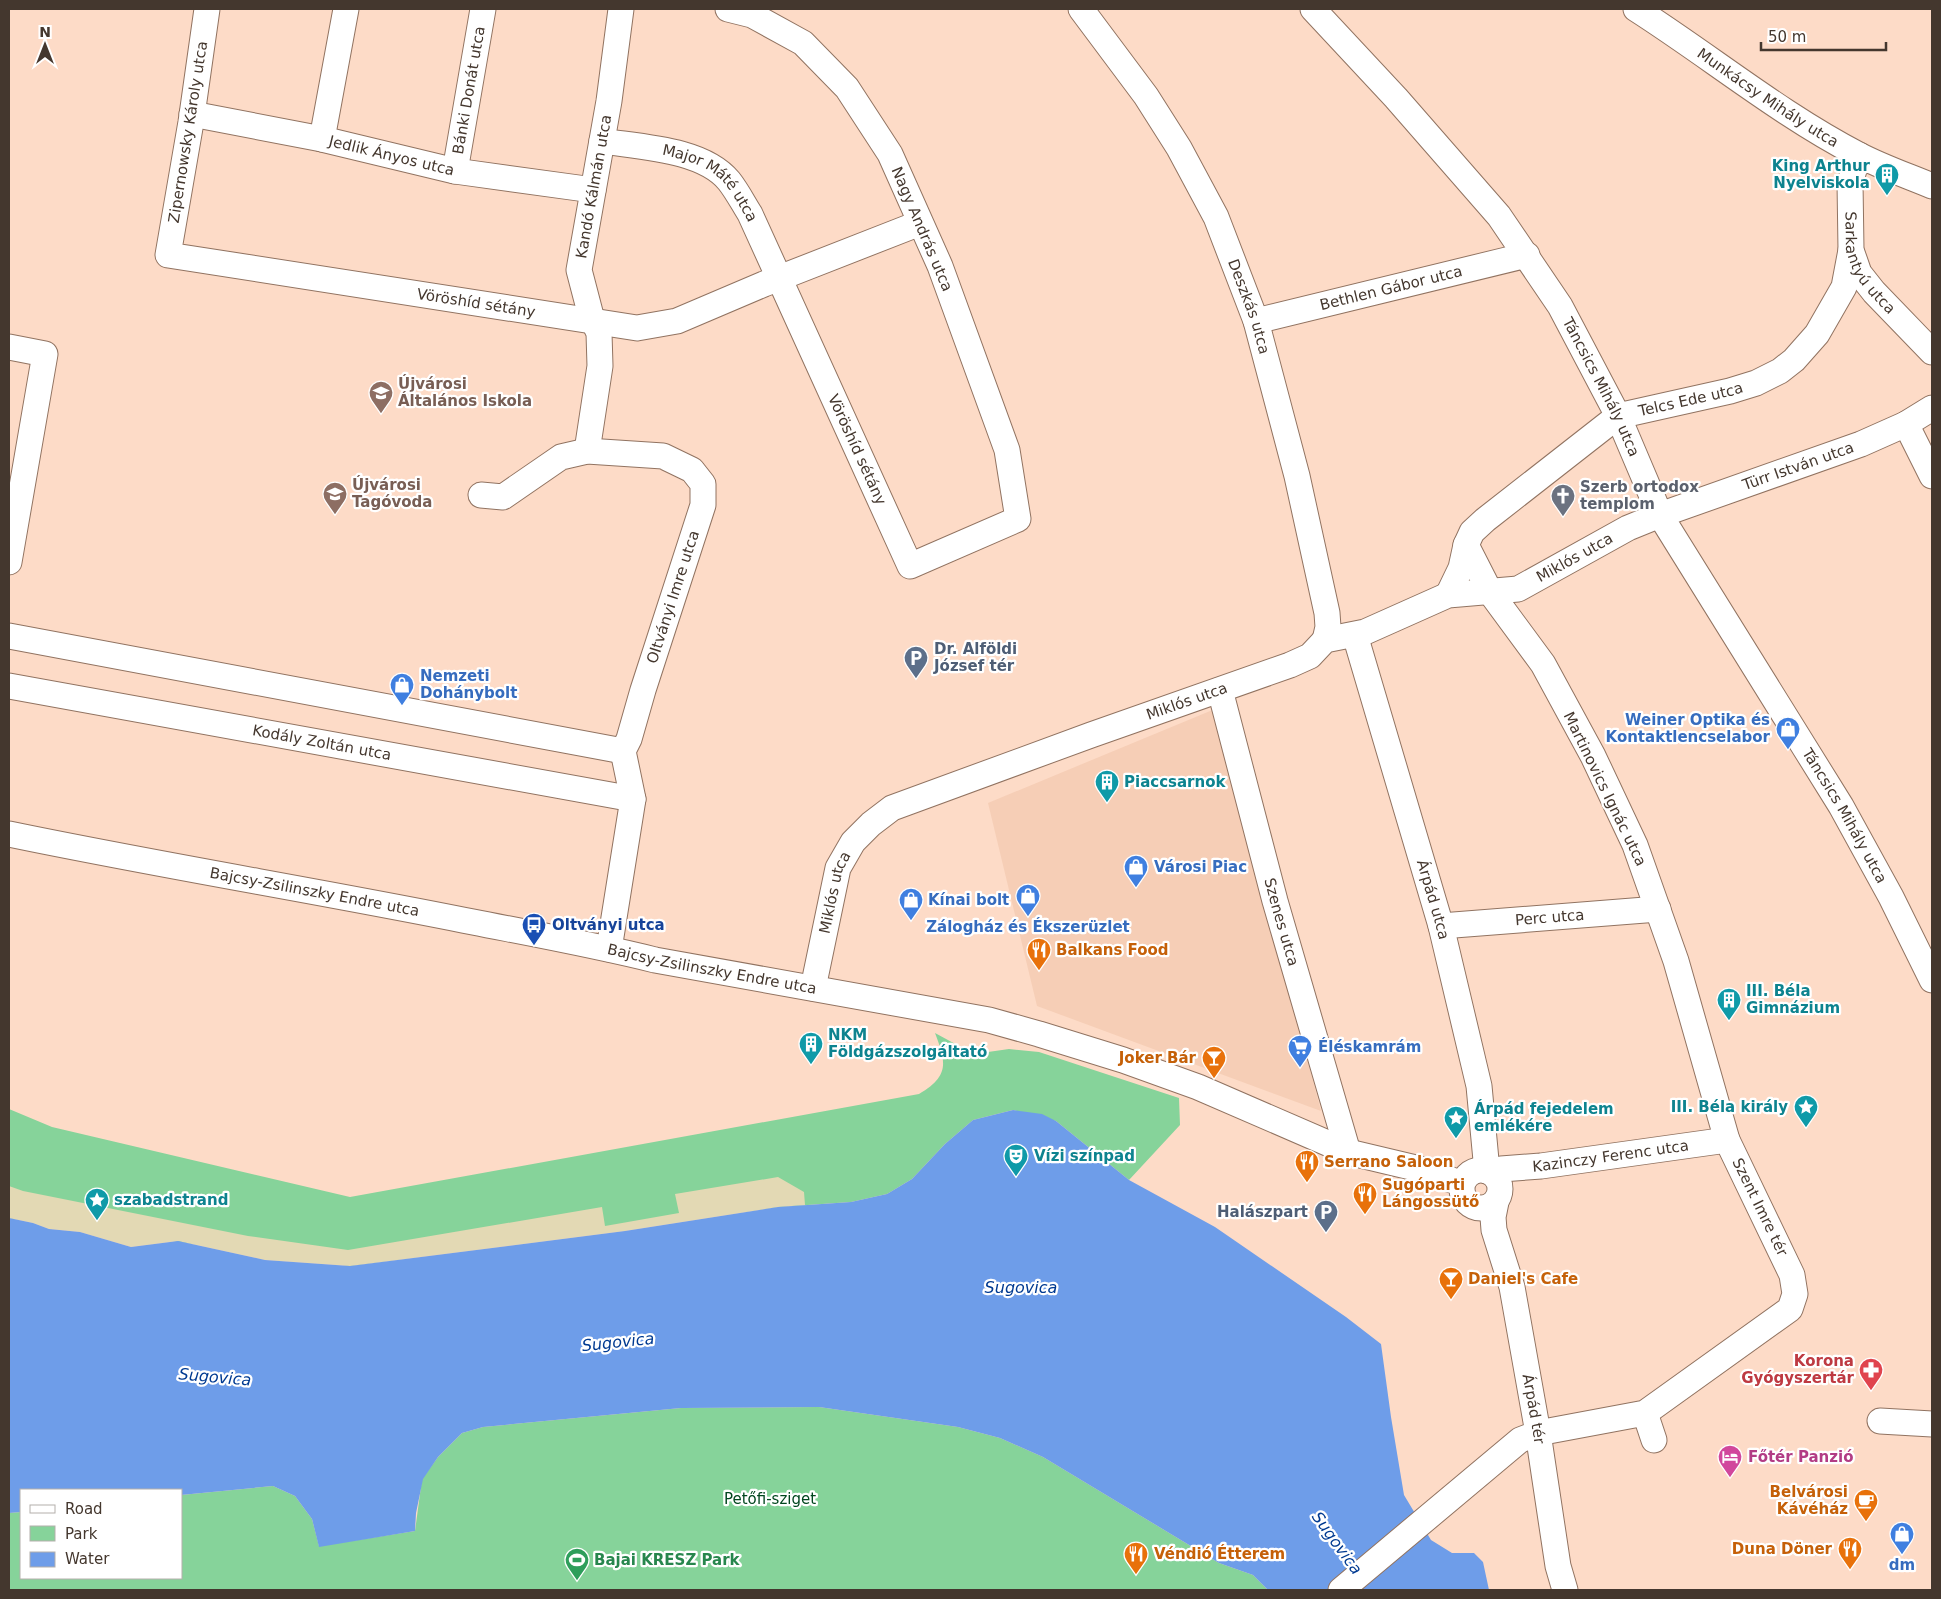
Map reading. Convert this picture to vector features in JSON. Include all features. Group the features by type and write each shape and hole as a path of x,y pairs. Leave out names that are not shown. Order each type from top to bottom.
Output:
{"street":[{"name":"Zipernowsky Károly utca","path":"168,255 192,114 207,9"},
{"path":"322,139 346,9"},
{"name":"Bánki Donát utca","path":"455,171 483,9"},
{"name":"Kandó Kálmán utca","path":"587,451 600,366 599,333 579,270 602,141 621,9"},
{"name":"Deszkás utca","path":"1081,9 1146,96 1179,148 1216,217 1256,321 1297,476 1327,613 1328,627 1324,640"},
{"name":"Munkácsy Mihály utca","path":"1636,9 1670,30 1738,80 1811,128 1859,155 1932,186"},
{"name":"Nagy András utca","path":"739,10 752,15 803,43 847,88 890,154 940,266 1007,450 1018,519 910,566"},
{"name":"Táncsics Mihály utca","path":"1316,11 1396,98 1499,216 1560,306 1618,416 1660,515 1841,806 1892,897 1932,980"},
{"name":"Jedlik Ányos utca","path":"192,114 322,139 455,171 593,190"},
{"name":"Major Máté utca","path":"602,141 672,152 707,163 728,180 750,214 778,278"},
{"name":"Sarkantyú utca","path":"1859,155 1850,182 1851,250 1859,273 1874,292 1932,352"},
{"name":"Vöröshíd sétány","path":"168,255 637,328 677,321 778,278 920,223"},
{"name":"Telcs Ede utca","path":"1448,594 1461,568 1466,545 1472,532 1618,416 1756,384 1780,371 1794,360 1821,326 1844,287 1851,250"},
{"name":"Bethlen Gábor utca","path":"1256,321 1527,256"},
{"name":"Vöröshíd sétány","path":"778,278 910,566"},
{"path":"9,346 45,354 9,562"},
{"name":"Türr István utca","path":"1660,515 1860,444 1906,424 1932,408"},
{"path":"1906,424 1932,476"},
{"name":"Oltványi Imre utca","path":"481,495 503,496 560,457 587,451 663,456 692,470 703,484 703,505 642,690 629,739 623,751"},
{"name":"Miklós utca","path":"814,988 838,868 853,842 871,824 892,808 1090,734 1290,665 1310,656 1324,640 1365,632 1448,594 1518,589 1628,528 1660,515"},
{"name":"Martinovics Ignác utca","path":"1466,545 1490,592 1543,664 1593,756 1635,845 1676,961 1727,1140"},
{"name":"Árpád utca","path":"1356,635 1441,926 1479,1086 1490,1173"},
{"path":"9,636 623,751 633,799 609,949"},
{"name":"Kodály Zoltán utca","path":"9,686 633,799"},
{"name":"Szenes utca","path":"1220,690 1275,901 1348,1152"},
{"name":"Bajcsy-Zsilinszky Endre utca","path":"9,834 152,863 401,907 655,960 989,1020 1123,1060 1198,1087 1348,1152 1428,1171 1475,1199"},
{"name":"Perc utca","path":"1441,926 1658,908"},
{"name":"Kazinczy Ferenc utca","path":"1490,1173 1501,1169 1541,1166 1727,1140"},
{"name":"Szent Imre tér","path":"1645,1413 1790,1309 1795,1294 1792,1275 1727,1140"},
{"path":"1479,1170 1490,1173 1498,1180 1499,1196 1475,1199 1466,1177 1472,1172 1479,1170"},
{"name":"Árpád tér","path":"1475,1199 1494,1230 1512,1286 1538,1433 1558,1566 1565,1590"},
{"path":"1341,1590 1520,1440 1538,1433 1645,1413 1654,1440"},
{"path":"1880,1421 1932,1424"}],"shaded area":[{"name":"Városi Piac","path":"1215,709 1321,1111 1037,1006 988,803"}],"green space":[{"path":"935,1033 959,1046 988,1052 1009,1049 1039,1052 1179,1098 1180,1125 1129,1180 1056,1121 1013,1110 973,1120 945,1144 912,1179 887,1194 851,1202 778,1207 350,1266 9,1218 9,1109 52,1127 350,1197 919,1094 936,1081 943,1068 942,1052"},
{"name":"Petőfi-sziget","path":"819,1407 958,1427 1000,1438 1043,1457 1219,1563 1253,1575 1268,1590 9,1590 9,1513 20,1512 20,1579 182,1579 182,1495 273,1486 295,1496 312,1519 319,1546 415,1531 422,1479 438,1457 462,1433 483,1427 681,1408"}],"sand":[{"name":"szabadstrand","path":"778,1177 804,1192 805,1205 778,1207 625,1231 350,1266 265,1260 178,1241 131,1247 80,1232 49,1229 33,1223 9,1218 9,1186 23,1191 248,1236 348,1250 602,1207 605,1226 679,1213 675,1194"}],"water":[{"name":"Sugovica","path":"1013,1110 1042,1114 1056,1121 1129,1180 1215,1227 1346,1317 1381,1344 1404,1495 1431,1540 1452,1553 1474,1553 1483,1562 1489,1590 1268,1590 1253,1575 1219,1563 1043,1457 1000,1438 958,1427 819,1407 681,1408 483,1427 462,1433 438,1457 423,1479 416,1513 415,1531 319,1547 312,1519 295,1496 273,1486 182,1495 182,1489 20,1489 20,1512 9,1513 9,1218 33,1223 49,1229 80,1232 131,1247 178,1241 265,1260 350,1266 625,1231 778,1207 851,1202 887,1194 912,1179 945,1144 973,1120"}],"place":[{"name":"King Arthur Nyelviskola","path":"1887,196"},
{"name":"Újvárosi Általános Iskola","path":"381,414"},
{"name":"Újvárosi Tagóvoda","path":"335,515"},
{"name":"Szerb ortodox templom","path":"1563,517"},
{"name":"Dr. Alföldi József tér","path":"916,679"},
{"name":"Nemzeti Dohánybolt","path":"402,706"},
{"name":"Weiner Optika és Kontaktlencselabor","path":"1788,750"},
{"name":"Piaccsarnok","path":"1107,803"},
{"name":"Városi Piac","path":"1136,888"},
{"name":"Zálogház és Ékszerüzlet","path":"1028,917"},
{"name":"Kínai bolt","path":"911,921"},
{"name":"Oltványi utca","path":"534,946"},
{"name":"Balkans Food","path":"1039,971"},
{"name":"III. Béla Gimnázium","path":"1729,1021"},
{"name":"NKM Földgázszolgáltató","path":"811,1065"},
{"name":"Éléskamrám","path":"1300,1068"},
{"name":"Joker Bár","path":"1214,1079"},
{"name":"III. Béla király","path":"1806,1128"},
{"name":"Árpád fejedelem emlékére","path":"1456,1139"},
{"name":"Vízi színpad","path":"1016,1177"},
{"name":"Serrano Saloon","path":"1307,1183"},
{"name":"Sugóparti Lángossütő","path":"1365,1215"},
{"name":"szabadstrand","path":"97,1221"},
{"name":"Halászpart","path":"1326,1233"},
{"name":"Daniel's Cafe","path":"1451,1300"},
{"name":"Korona Gyógyszertár","path":"1871,1391"},
{"name":"Főtér Panzió","path":"1730,1478"},
{"name":"Belvárosi Kávéház","path":"1866,1522"},
{"name":"dm","path":"1902,1555"},
{"name":"Duna Döner","path":"1850,1570"},
{"name":"Véndió Étterem","path":"1136,1575"},
{"name":"Bajai KRESZ Park","path":"577,1581"}]}
